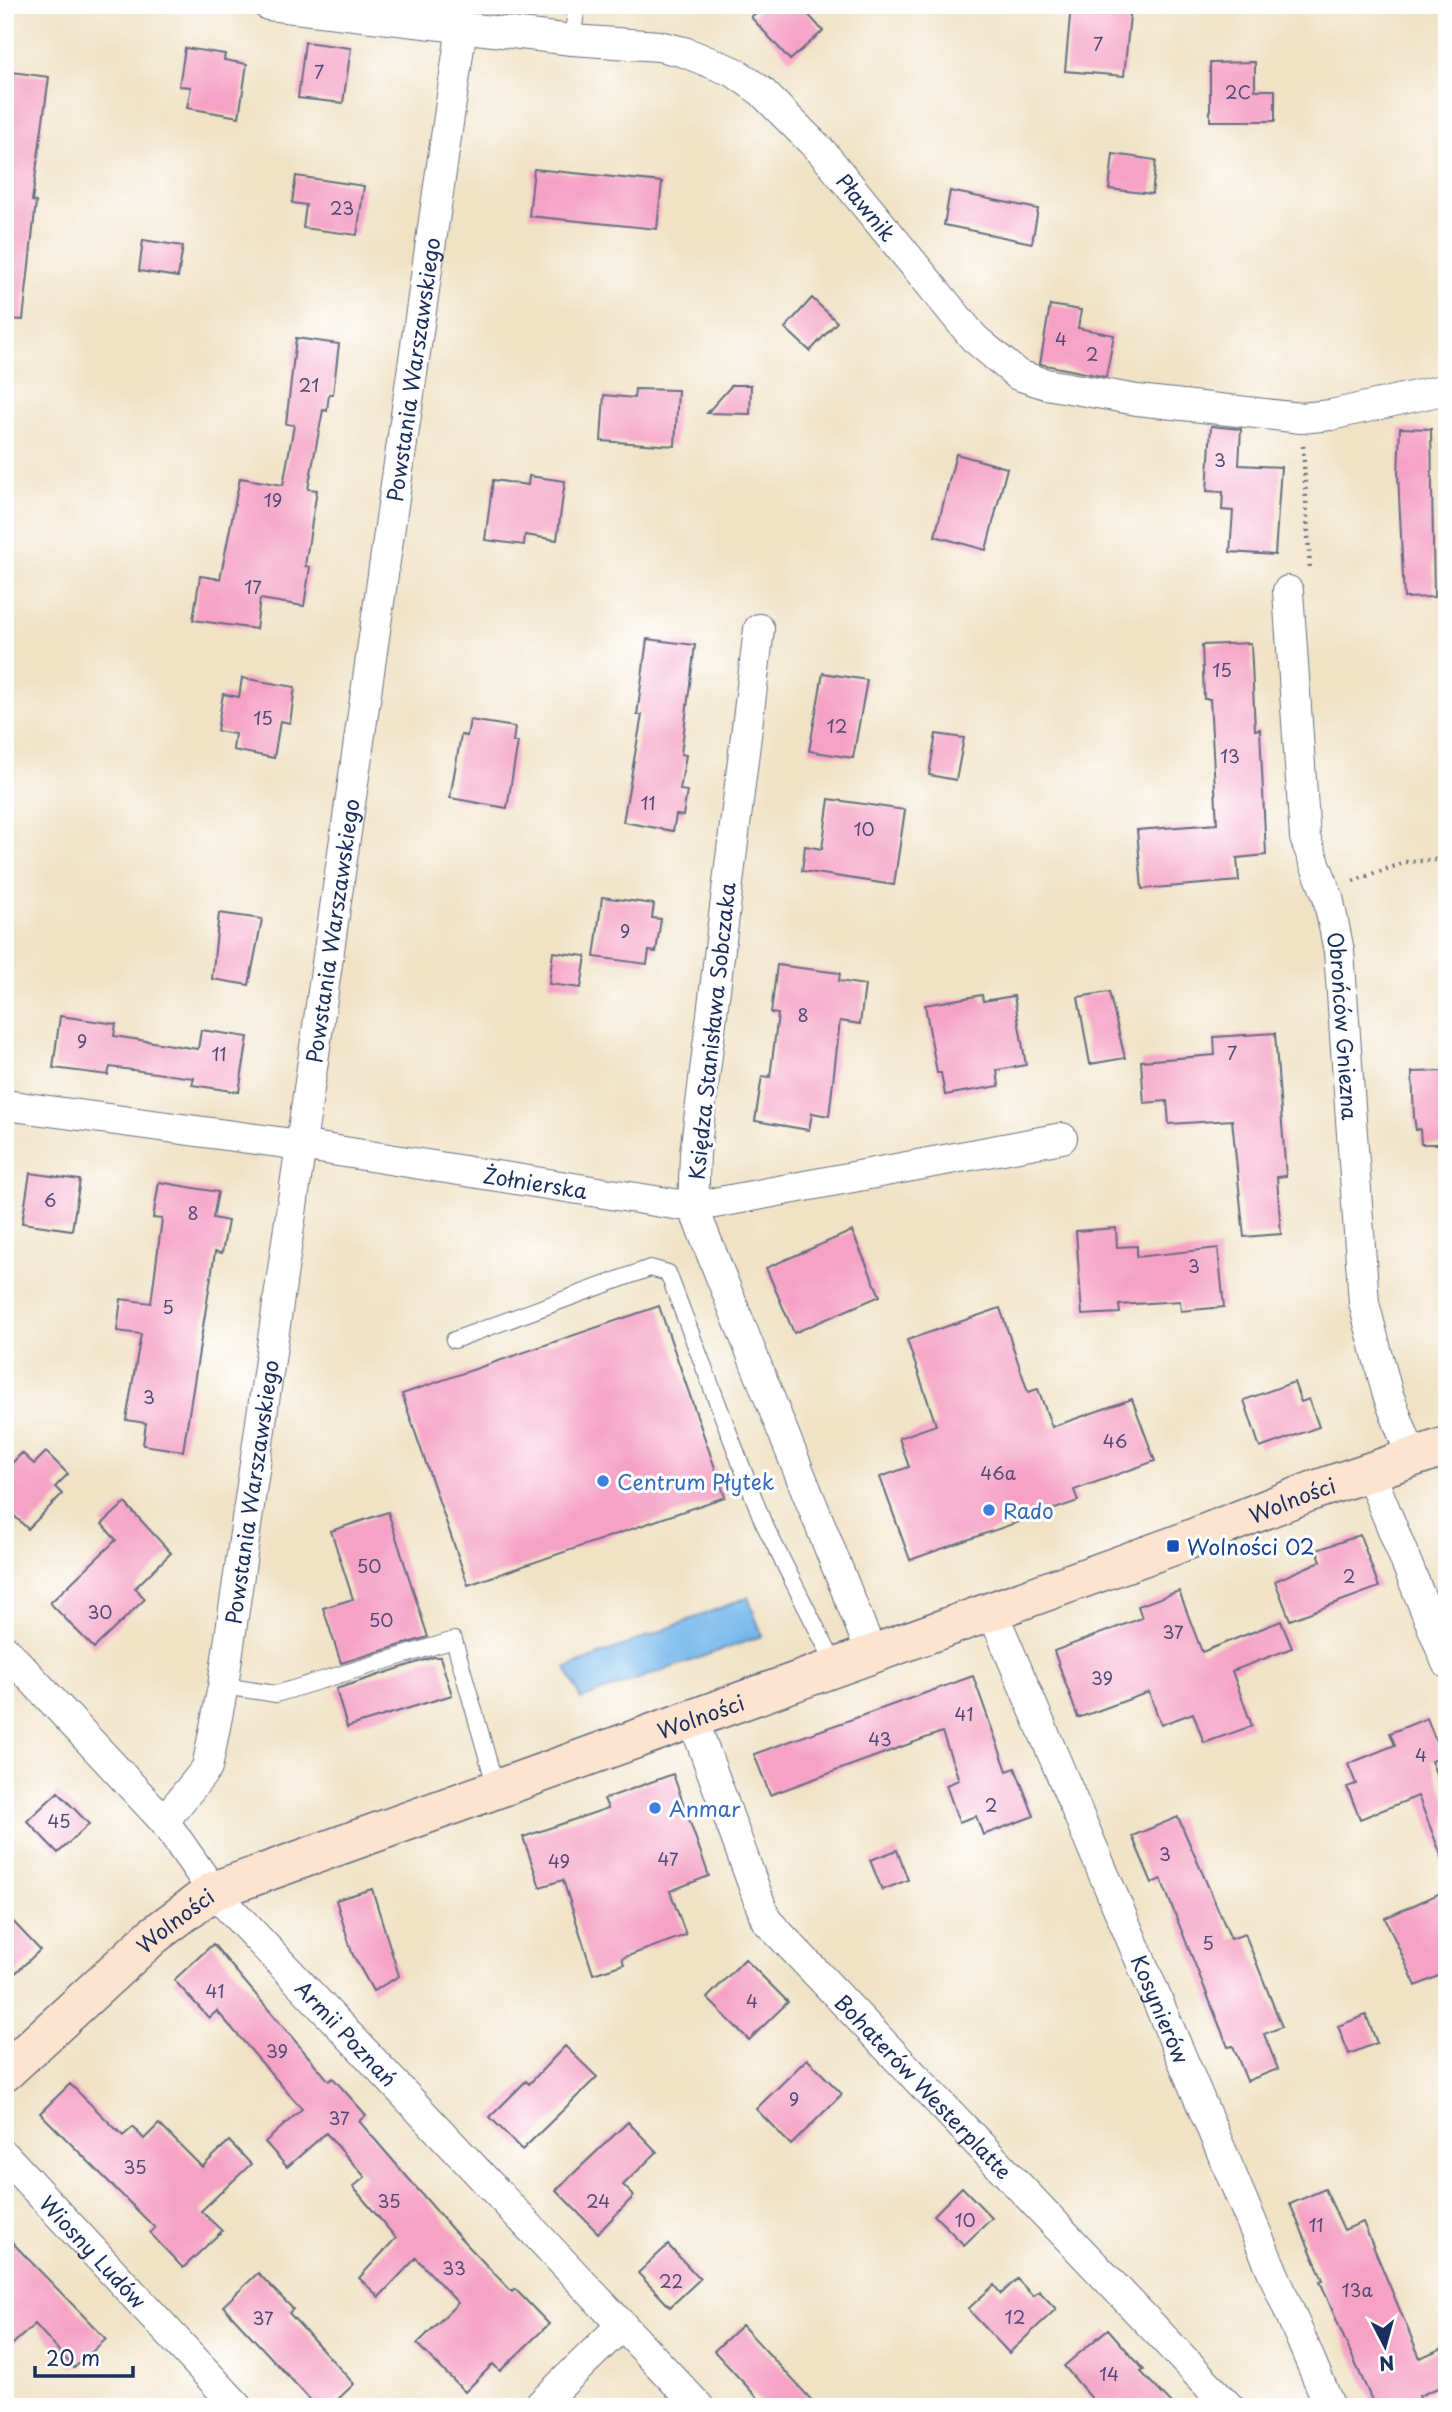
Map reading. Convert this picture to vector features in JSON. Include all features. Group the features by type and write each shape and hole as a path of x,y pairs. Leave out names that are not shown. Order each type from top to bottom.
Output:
{"street":[{"name":"Pławnik","path":"268,5 572,40 659,46 684,52 734,72 761,91 822,152 974,338 1018,375 1046,384 1137,400 1301,418 1331,415 1447,389"},
{"name":"Powstania Warszawskiego","path":"164,1821 207,1768 223,1686 462,26"},
{"name":"Obrońców Gniezna","path":"1288,591 1305,838 1328,897 1339,951 1364,1303 1387,1392 1429,1452"},
{"name":"Księdza Stanisława Sobczaka","path":"759,629 695,1153 693,1208 871,1652"},
{"name":"Żołnierska","path":"5,1105 300,1145 693,1208 1062,1139"},
{"name":"Wolności","path":"5,2072 154,1935 213,1891 693,1719 871,1652 1196,1538 1312,1491 1429,1452"},
{"path":"1370,1473 1447,1663"},
{"name":"Kosynierów","path":"992,1611 1331,2407"},
{"name":"Armii Poznań","path":"5,1650 164,1821 213,1891 699,2407"},
{"name":"Bohaterów Westerplatte","path":"693,1719 766,1920 1229,2407"},
{"name":"Wiosny Ludów","path":"5,2156 238,2407"},
{"path":"538,2407 622,2325"}],"lane":[{"path":"572,40 577,5"},
{"path":"454,1340 650,1268 668,1273 762,1522 835,1665"},
{"path":"223,1686 276,1694 454,1640 496,1788"}],"path":[{"path":"1288,591 1310,572 1301,418"},
{"path":"1328,897 1356,880 1406,862 1447,859"}],"water":[{"path":"748,1597 762,1636 581,1699 566,1668"}],"building":[{"path":"765,5 800,5 823,31 790,60 751,17"},
{"path":"1071,5 1131,5 1124,76 1065,71"},
{"path":"305,42 351,48 343,103 298,98"},
{"path":"185,48 225,54 224,60 247,64 239,117 187,108 191,87 179,86"},
{"path":"1255,62 1255,90 1275,90 1275,121 1210,121 1210,63"},
{"path":"5,71 49,77 32,201 36,202 23,320 5,319"},
{"path":"1113,154 1156,160 1152,194 1109,189"},
{"path":"534,169 662,182 657,229 529,216"},
{"path":"296,176 364,186 357,235 303,228 306,205 292,203"},
{"path":"950,191 1038,209 1032,243 944,225"},
{"path":"143,240 183,246 178,277 139,271"},
{"path":"812,298 837,322 810,351 785,328"},
{"path":"1050,305 1081,310 1078,328 1114,335 1106,377 1040,364"},
{"path":"296,338 339,344 333,394 329,394 327,411 323,410 308,489 317,490 305,566 310,567 304,606 260,599 256,629 193,620 200,576 220,579 240,478 283,485 294,425 286,424"},
{"path":"732,385 751,385 750,414 707,413"},
{"path":"635,389 678,390 675,446 601,441 604,395 634,398"},
{"path":"1211,426 1241,429 1239,465 1281,467 1275,555 1230,552 1233,511 1222,510 1223,492 1207,491"},
{"path":"1400,428 1431,429 1434,597 1404,598 1398,474"},
{"path":"956,454 1007,468 986,550 935,536"},
{"path":"529,476 565,481 557,540 525,535 524,545 485,540 493,480 528,485"},
{"path":"647,639 695,645 681,754 686,755 680,790 687,791 683,816 676,815 673,831 623,822 642,715 637,715"},
{"path":"1251,643 1255,730 1260,729 1266,855 1237,858 1239,881 1142,889 1137,830 1217,824 1210,699 1204,699 1202,645"},
{"path":"823,673 867,680 853,758 809,751"},
{"path":"242,678 295,687 290,723 280,721 274,758 233,750 235,734 217,731 223,694 239,697"},
{"path":"470,720 515,727 513,742 518,742 507,808 450,798 461,735 467,736"},
{"path":"936,734 964,738 956,780 929,775"},
{"path":"829,799 905,810 894,885 802,871 805,846 822,849"},
{"path":"602,897 654,904 652,918 661,919 656,952 649,951 647,964 594,957"},
{"path":"219,913 262,919 249,985 212,979"},
{"path":"553,952 586,956 581,988 549,984"},
{"path":"777,965 840,973 839,981 865,985 860,1024 840,1021 829,1116 812,1113 809,1130 755,1121 762,1076 770,1077 778,1014 771,1013"},
{"path":"1109,992 1125,1058 1090,1064 1078,997"},
{"path":"982,995 983,1001 1014,996 1026,1065 997,1070 999,1086 945,1095 941,1073 937,1073 925,1005"},
{"path":"60,1016 116,1024 114,1036 198,1049 201,1030 248,1037 239,1092 192,1085 194,1078 110,1067 108,1075 53,1068"},
{"path":"1275,1033 1286,1176 1277,1177 1281,1234 1244,1237 1232,1120 1169,1124 1167,1101 1144,1103 1141,1061 1215,1055 1214,1037"},
{"path":"1447,1071 1447,1144 1421,1144 1420,1129 1416,1130 1414,1117 1412,1072"},
{"path":"30,1173 80,1180 72,1230 22,1223"},
{"path":"159,1182 218,1192 213,1218 228,1221 222,1253 215,1252 183,1451 143,1445 146,1423 126,1420 141,1334 117,1331 121,1299 151,1303 162,1219 153,1218"},
{"path":"1116,1228 1117,1247 1137,1246 1137,1257 1218,1248 1224,1307 1181,1311 1180,1301 1119,1305 1120,1313 1082,1315 1076,1231"},
{"path":"852,1231 880,1296 794,1333 766,1268"},
{"path":"659,1306 725,1497 468,1585 402,1394"},
{"path":"1000,1308 1028,1392 1038,1389 1052,1427 1132,1399 1155,1461 1074,1490 1078,1501 910,1560 880,1477 909,1467 899,1438 936,1425 907,1340"},
{"path":"1294,1382 1301,1402 1309,1399 1319,1427 1260,1448 1244,1400"},
{"path":"46,1452 68,1474 55,1487 62,1494 28,1529 5,1507 5,1470 22,1453 34,1464"},
{"path":"125,1503 171,1553 135,1588 145,1599 94,1648 50,1603 116,1540 102,1524"},
{"path":"388,1512 428,1637 341,1663 323,1608 353,1599 331,1531"},
{"path":"1360,1535 1379,1587 1290,1620 1275,1581 1321,1561 1317,1550"},
{"path":"1179,1591 1202,1652 1281,1621 1292,1648 1232,1671 1252,1726 1204,1743 1193,1713 1161,1725 1149,1692 1078,1718 1054,1651 1142,1618 1138,1606"},
{"path":"440,1657 452,1695 347,1727 336,1689"},
{"path":"973,1676 1007,1771 1015,1768 1034,1816 983,1835 976,1816 959,1822 946,1785 959,1780 942,1732 770,1795 754,1754"},
{"path":"1427,1718 1442,1757 1431,1761 1447,1801 1445,1865 1418,1796 1360,1819 1347,1787 1356,1784 1348,1764 1395,1745 1390,1733"},
{"path":"673,1774 709,1876 670,1891 686,1935 622,1958 624,1964 593,1974 563,1880 540,1887 523,1837 608,1808 604,1799"},
{"path":"58,1792 89,1824 58,1853 27,1821"},
{"path":"1178,1817 1231,1939 1245,1934 1282,2027 1264,2034 1278,2069 1247,2081 1233,2046 1228,2047 1161,1879 1152,1883 1132,1836"},
{"path":"897,1850 908,1880 882,1890 870,1860"},
{"path":"372,1889 399,1976 373,1991 352,1953 336,1900"},
{"path":"1447,1890 1447,1972 1416,1986 1385,1918"},
{"path":"5,1913 40,1950 5,1983"},
{"path":"213,1944 329,2081 333,2078 366,2115 359,2121 452,2229 512,2292 515,2289 549,2324 500,2371 493,2364 465,2392 417,2344 458,2303 416,2258 379,2297 359,2278 396,2238 353,2187 365,2177 326,2133 287,2167 265,2142 302,2109 217,2011 209,2018 174,1980"},
{"path":"745,1959 788,2002 749,2040 707,1998"},
{"path":"1366,2015 1377,2043 1349,2054 1338,2026"},
{"path":"565,2046 597,2077 522,2150 490,2117 526,2081 529,2084"},
{"path":"807,2059 842,2094 791,2145 756,2109"},
{"path":"70,2084 123,2136 133,2127 144,2139 159,2124 202,2167 229,2141 251,2164 201,2211 222,2231 183,2268 150,2233 155,2228 40,2113"},
{"path":"628,2122 657,2152 623,2185 634,2196 598,2233 556,2190"},
{"path":"962,2187 992,2218 964,2245 934,2215"},
{"path":"1325,2189 1344,2230 1363,2222 1420,2358 1447,2346 1447,2384 1419,2396 1424,2407 1375,2407 1290,2204"},
{"path":"5,2235 106,2339 74,2368 35,2324 5,2351"},
{"path":"668,2245 700,2279 670,2307 638,2273"},
{"path":"258,2273 293,2309 289,2313 354,2384 330,2407 317,2407 223,2306"},
{"path":"1017,2279 1033,2296 1039,2291 1056,2309 1009,2353 968,2309 994,2285 1001,2294"},
{"path":"742,2325 818,2407 766,2407 714,2351"},
{"path":"1108,2329 1144,2370 1141,2372 1175,2407 1099,2407 1064,2366"}],"place":[{"name":"Centrum Płytek","path":"603,1481"},
{"name":"Rado","path":"989,1510"},
{"name":"Wolności 02","path":"1173,1546"},
{"name":"Anmar","path":"655,1808"}]}
